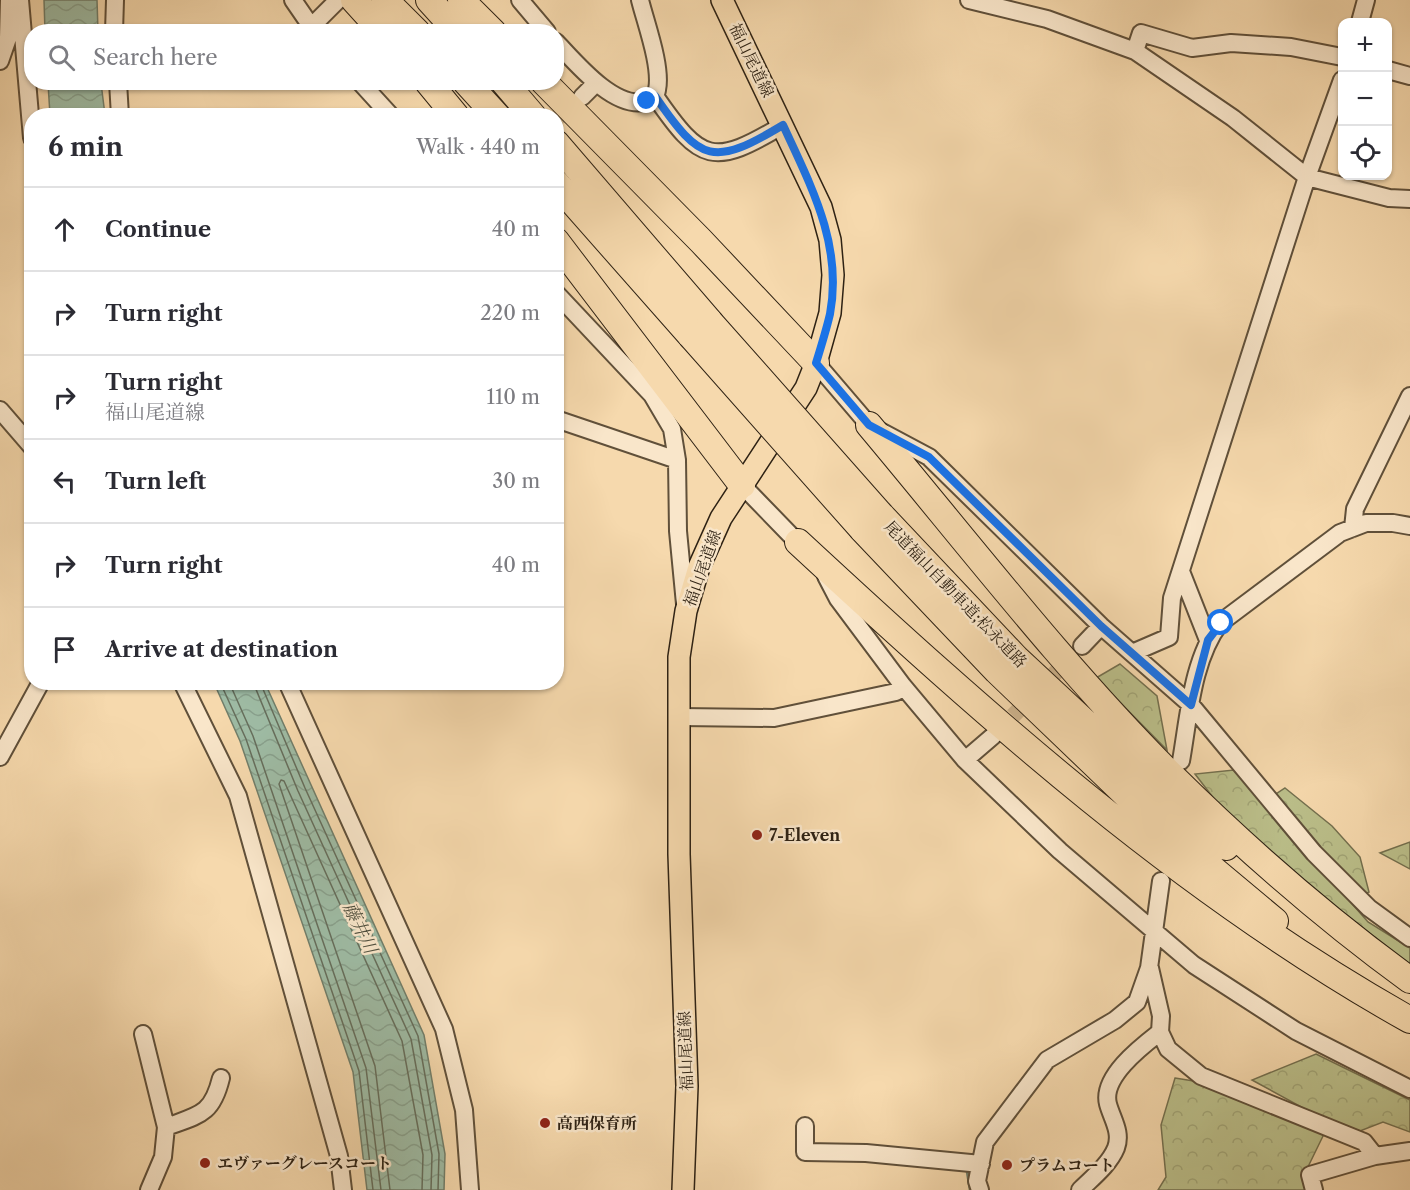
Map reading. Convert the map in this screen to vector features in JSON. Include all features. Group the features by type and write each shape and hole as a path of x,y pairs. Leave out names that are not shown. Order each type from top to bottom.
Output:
{"highway":[{"path":"385,0 409,24"},
{"path":"429,0 451,24"},
{"path":"462,0 485,24"},
{"path":"349,1 374,24"},
{"path":"435,90 449,108"},
{"path":"473,90 490,108"},
{"path":"511,90 526,108"},
{"path":"551,90 701,241 816,363"},
{"name":"尾道福山自動車道;松永道路","path":"564,153 700,329"},
{"name":"尾道福山自動車道;松永道路","path":"564,191 700,329 872,522 997,671 1141,809 1286,930 1410,1018"},
{"path":"564,251 742,485"},
{"path":"869,425 1088,685 1172,776 1281,877 1362,945 1410,980"},
{"name":"尾道福山自動車道;松永道路","path":"872,522 1161,793 1301,910 1410,989"},
{"path":"798,542 1012,734 1174,867 1306,960 1410,1018"}],"main road":[{"name":"福山尾道線","path":"683,1190 687,1086 679,854 679,657 686,611 699,567 721,518 806,388 830,314 833,275 830,240 821,207 722,0"}],"street":[{"path":"0,61 8,38 9,0"},
{"path":"20,0 24,46"},
{"path":"114,24 115,0"},
{"path":"293,0 310,24"},
{"path":"520,0 540,24"},
{"path":"564,50 596,82 631,103 647,101 655,96 658,89 656,66 640,0"},
{"path":"969,0 1047,19 1135,51 1233,118 1307,177 1389,198 1410,199"},
{"path":"1361,18 1366,0"},
{"path":"319,24 349,1"},
{"path":"1135,51 1141,33 1192,48 1231,43 1291,47 1338,56"},
{"path":"1392,71 1410,76"},
{"path":"582,98 596,82"},
{"path":"28,90 29,108"},
{"path":"118,90 120,108"},
{"path":"367,90 384,108"},
{"path":"1132,653 1169,637 1172,598 1182,574 1307,177 1338,91"},
{"path":"655,96 680,133 694,144 714,154 731,152 783,125"},
{"path":"564,302 662,409 672,429 677,460 678,531 686,611"},
{"path":"816,363 869,425 929,457 1101,626 1191,705 1314,853 1369,908 1410,938"},
{"path":"1353,528 1355,509 1410,396"},
{"path":"0,410 24,438"},
{"path":"564,422 677,460"},
{"path":"742,485 798,542 825,574 838,599 903,686 965,760 1060,851 1194,965 1296,1031 1410,1089"},
{"path":"1181,761 1191,705 1208,640 1221,623 1340,533 1366,523 1393,523 1410,526"},
{"path":"1182,574 1208,640"},
{"path":"1082,646 1101,626"},
{"path":"680,717 774,718 896,692 903,686"},
{"path":"0,757 37,690"},
{"path":"186,690 238,796 339,1156 343,1190"},
{"path":"291,690 444,1029 464,1110 470,1190"},
{"path":"965,760 993,736"},
{"path":"980,1190 977,1181 985,1142 1047,1060 1116,1020 1137,1002 1149,968 1161,880"},
{"path":"1149,968 1160,1024 1168,1049 1201,1076 1364,1142 1374,1156"},
{"path":"1137,1002 1149,1001 1160,1024"},
{"path":"1080,1190 1103,1167 1116,1149 1119,1134 1107,1101 1108,1090 1126,1058 1160,1024"},
{"path":"143,1034 166,1127 163,1157 149,1190"},
{"path":"166,1127 198,1115 216,1101 221,1078"},
{"path":"805,1126 805,1152 866,1153 981,1164"},
{"path":"1314,1190 1310,1175 1374,1156 1410,1151"}],"green space":[{"path":"1120,664 1157,696 1167,750 1096,678"},
{"path":"1234,770 1368,922 1410,948 1410,964 1374,940 1225,813 1195,774"},
{"path":"1285,788 1332,826 1360,857 1369,892 1363,895 1273,796"},
{"path":"1410,842 1410,869 1380,853"},
{"path":"1316,1054 1410,1100 1410,1132 1383,1122 1360,1131 1334,1125 1252,1080"},
{"path":"1175,1078 1206,1083 1325,1132 1304,1175 1309,1190 1158,1190 1166,1177 1161,1125"}],"water":[{"path":"44,0 97,0 98,24 45,24"},
{"path":"48,90 102,90 104,108 50,108"},
{"name":"藤井川","path":"217,690 268,690 424,1035 445,1154 444,1190 367,1190 353,1072 240,741"}],"waterway":[{"path":"968,1172 971,1190"}],"tunnel":[{"path":"564,113 577,102"},
{"path":"996,733 1082,646"}],"place":[{"name":"7-Eleven","path":"757,835"},
{"name":"高西保育所","path":"545,1123"},
{"name":"エヴァーグレースコート","path":"205,1163"},
{"name":"プラムコート","path":"1007,1165"}],"route":[{"path":"647,101 655,96 680,133 694,144 714,154 731,152 783,125 821,207 830,240 833,275 830,314 816,363 869,425 929,457 1101,626 1191,705 1208,640 1221,623"}]}
